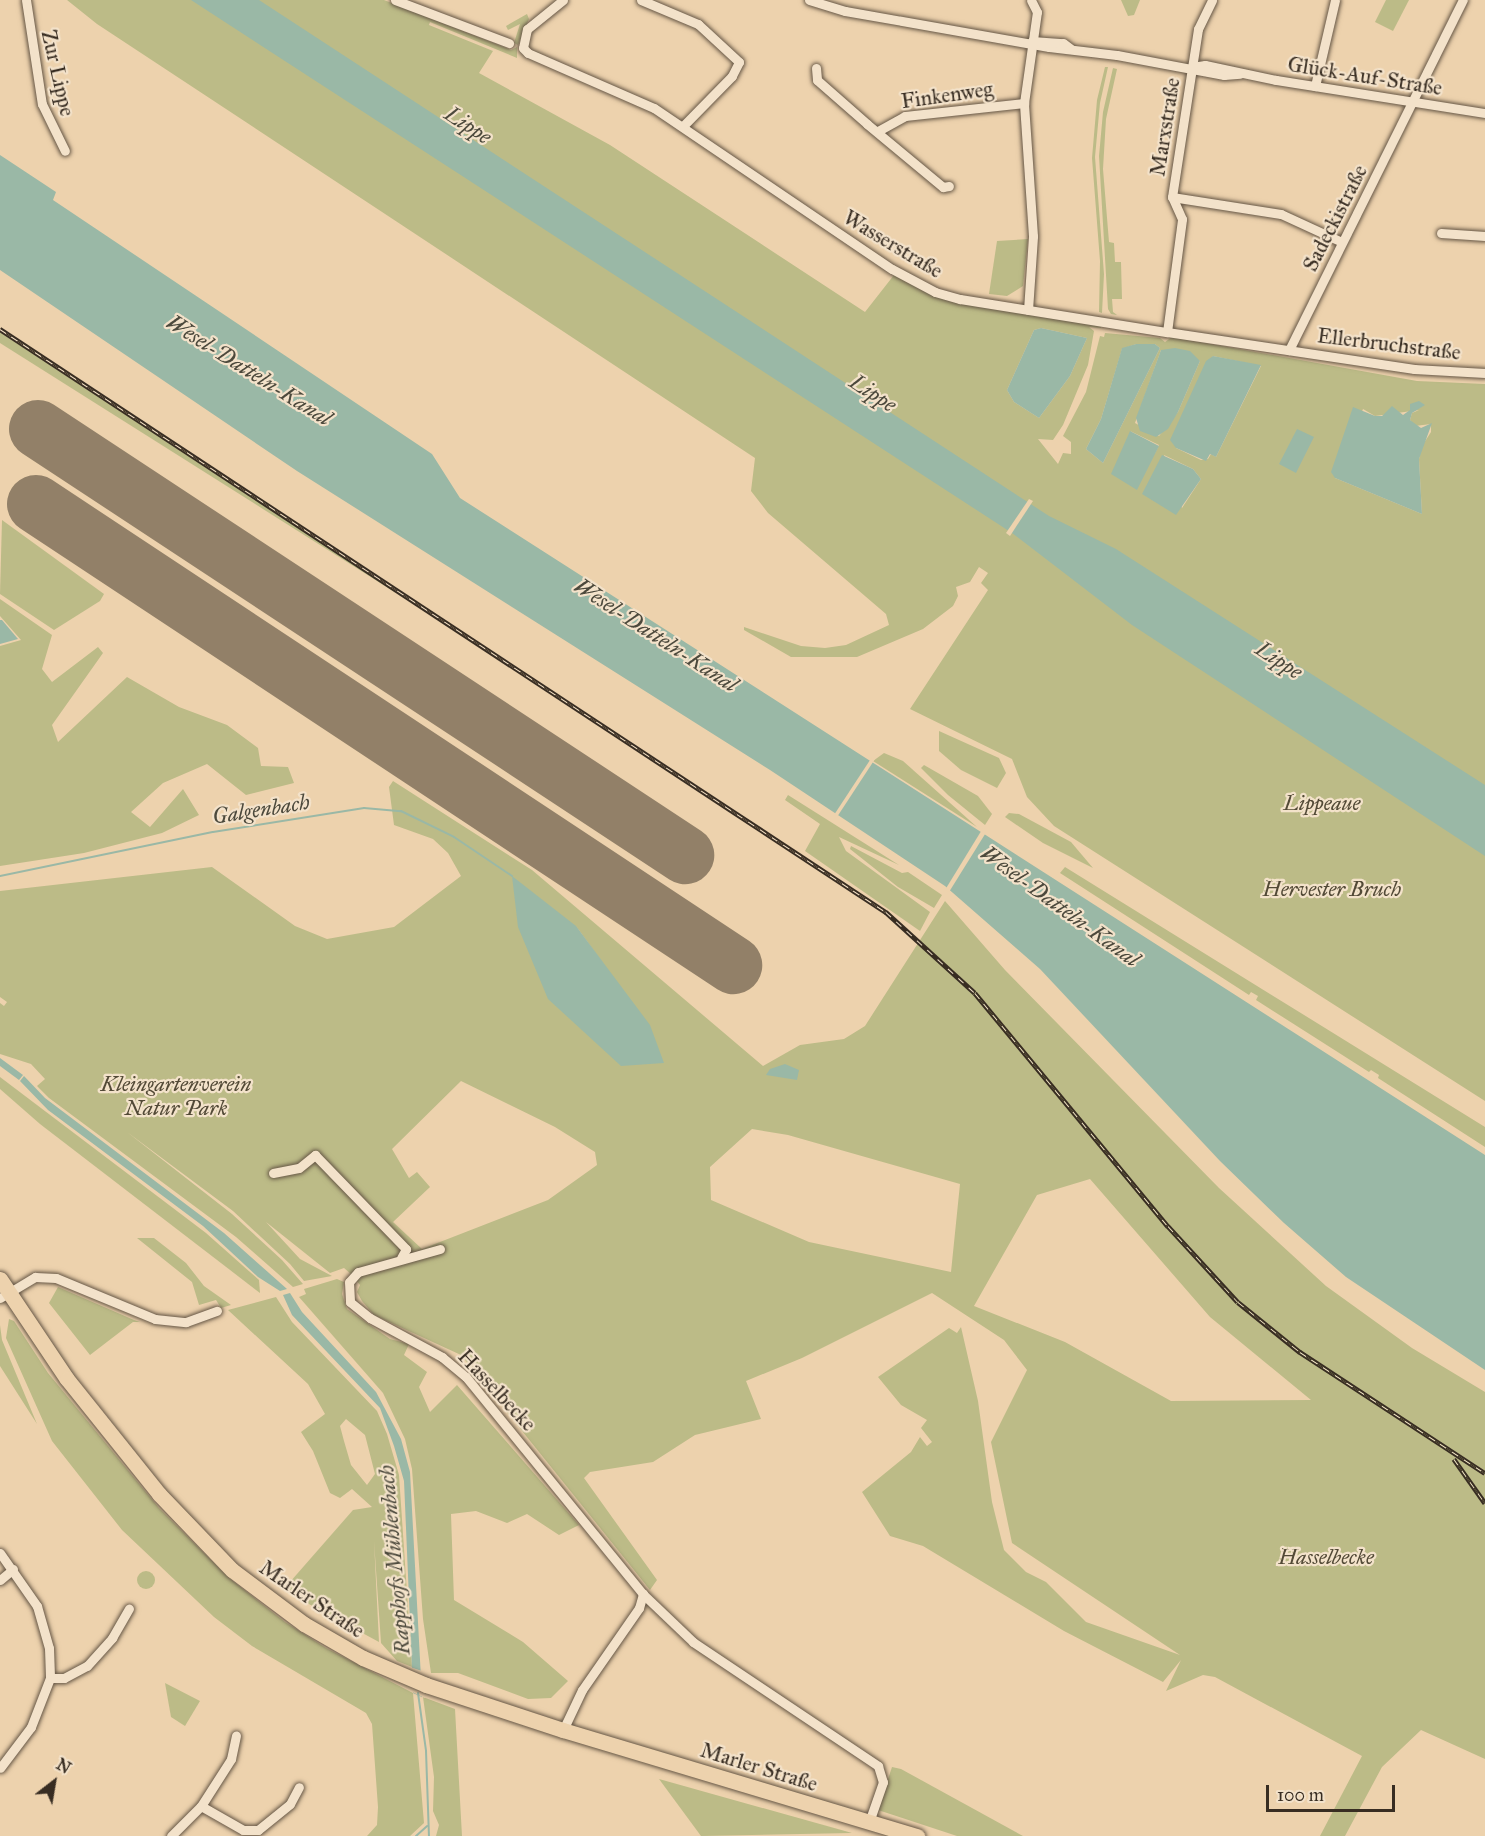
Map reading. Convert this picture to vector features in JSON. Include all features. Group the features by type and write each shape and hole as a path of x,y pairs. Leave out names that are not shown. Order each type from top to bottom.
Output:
{"main road":[{"name":"Marler Straße","path":"3,1290 74,1387 159,1494 204,1543 288,1614 389,1670 461,1696 563,1730 917,1836"}],"street":[{"name":"Zur Lippe","path":"26,0 42,104 65,151"},
{"path":"395,0 509,43"},
{"name":"Wasserstraße","path":"563,0 527,29 524,48 620,90 683,126 913,282 960,299 1289,350"},
{"path":"641,0 698,24 740,62 732,76 683,126"},
{"name":"Glück-Auf-Straße","path":"809,0 1032,41 1063,43 1070,48 1192,67 1205,65 1240,74 1485,113"},
{"path":"1029,310 1033,236 1024,103 1036,12 1031,0"},
{"name":"Marxstraße","path":"1167,332 1182,219 1172,196 1198,29 1212,0"},
{"path":"1316,86 1335,0"},
{"name":"Sadeckistraße","path":"1289,350 1463,0"},
{"name":"Finkenweg","path":"816,68 818,80 943,187 948,186"},
{"name":"Finkenweg","path":"878,130 905,116 1024,103"},
{"path":"1172,196 1281,214 1342,242"},
{"path":"1441,233 1485,236"},
{"name":"Ellerbruchstraße","path":"1289,350 1414,369 1485,373"},
{"path":"273,1173 298,1168 315,1155 406,1249 401,1258"},
{"name":"Hasselbecke","path":"440,1249 401,1258 355,1275 348,1289 350,1302 370,1318 442,1357 466,1377 644,1594 701,1649 878,1766 884,1782 869,1822"},
{"name":"Marler Straße","path":"3,1290 34,1277 56,1278 126,1309 171,1322 217,1311"},
{"path":"0,1553 37,1606 49,1648 50,1678 31,1727 0,1768"},
{"path":"0,1580 13,1569"},
{"path":"563,1730 582,1690 639,1608 644,1594"},
{"path":"50,1678 64,1678 87,1665 112,1638 129,1608"},
{"path":"171,1836 201,1806 231,1759 236,1736"},
{"path":"201,1806 243,1830 258,1830 290,1804 299,1787"}],"green space":[{"name":"Lippeaue","path":"67,0 384,0 511,50 517,47 517,58 430,22 429,25 493,51 479,73 610,145 865,312 894,275 931,294 969,304 1101,325 1101,328 1089,327 1094,331 1088,365 1063,425 1053,440 1038,439 1058,464 1063,453 1071,454 1071,442 1063,436 1086,392 1100,336 1104,337 1105,333 1160,338 1165,342 1172,337 1417,381 1485,384 1485,1101 1054,826 1027,797 1012,759 910,709 988,590 981,583 988,573 979,567 970,582 956,587 958,596 953,606 923,629 857,657 791,657 744,630 744,627 801,646 825,648 846,645 889,625 886,614 768,513 751,491 755,458 97,24","holes":["1041,328 1087,338 1070,376 1039,418 1014,402 1007,390 1034,330","1136,344 1155,344 1160,348 1103,463 1086,449 1101,419 1122,349","1161,350 1200,361 1178,412 1159,436 1135,423","1213,356 1261,366 1216,457 1211,454 1208,459 1201,460 1176,448 1179,422","1363,409 1375,416 1419,410 1412,413 1410,420 1415,426 1431,424 1431,432 1422,446 1419,459 1422,514 1335,478","1130,431 1159,445 1155,453","1164,455 1193,469 1201,479 1182,508"]},
{"path":"1121,0 1140,0 1134,15 1128,16"},
{"path":"1386,0 1409,0 1393,31 1375,22"},
{"path":"527,14 529,19 518,45 514,43 520,24 508,30 506,26"},
{"path":"1105,67 1108,67 1100,103 1095,157 1104,274 1102,313 1099,312 1100,261 1092,158 1097,100"},
{"path":"1113,68 1117,69 1106,119 1103,169 1109,242 1114,243 1115,262 1121,262 1122,299 1112,299 1113,312 1117,315 1111,314 1108,309 1099,156 1103,112"},
{"path":"1028,239 1023,286 1007,296 989,294 997,241"},
{"path":"0,332 396,592 396,593 0,343"},
{"path":"2,520 104,594 100,601 54,630 0,594"},
{"path":"0,599 52,635 42,669 52,682 98,647 103,653 52,725 58,742 127,677 179,707 227,725 258,748 261,766 288,767 294,783 246,795 207,764 163,783 131,812 150,827 183,789 199,815 162,833 84,853 0,866 0,646 21,640 0,616"},
{"path":"939,731 999,758 1006,773 997,788 961,770 939,751"},
{"path":"884,753 903,761 977,827 873,761"},
{"path":"924,765 978,796 992,814 985,825 948,795 921,768"},
{"name":"Hasselbecke","path":"393,781 532,870 763,1066 800,1045 844,1039 865,1026 945,901 1005,970 1219,1188 1326,1286 1412,1348 1485,1392 1485,1759 1421,1730 1382,1767 1345,1836 1320,1836 1362,1756 1215,1677 1203,1675 1166,1691 1181,1660 1163,1682 1064,1631 923,1546 890,1536 862,1492 911,1452 920,1437 927,1446 932,1442 921,1428 927,1420 901,1405 878,1377 949,1328 957,1333 961,1327 978,1401 992,1502 1004,1550 1026,1572 1046,1582 1086,1622 1180,1655 1012,1543 991,1442 1027,1370 1004,1340 932,1293 802,1358 746,1381 761,1419 695,1435 653,1462 590,1472 584,1478 657,1580 650,1590 461,1355 374,1315 362,1301 357,1292 360,1285 351,1274 344,1268 330,1273 266,1222 300,1259 332,1276 304,1281 290,1264 233,1211 127,1132 232,1214 282,1260 303,1284 293,1287 236,1237 49,1098 37,1086 45,1079 31,1064 0,1054 0,1003 4,1006 7,1002 0,997 0,891 212,867 295,926 327,939 394,927 461,876 448,853 433,839 394,825 389,787","holes":["576,926 607,969 663,1063","461,1081 555,1127 595,1152 597,1165 548,1200 422,1249 393,1222 430,1187 417,1172 409,1178 392,1149","752,1129 788,1135 960,1184 951,1272 809,1242 711,1200 710,1167","1090,1179 1210,1317 1311,1400 1171,1401 1065,1342 974,1306 1037,1195"]},
{"path":"788,795 899,865 839,837 846,851 930,912 920,931 805,851 820,824 785,800"},
{"path":"1009,813 1019,814 1071,842 1093,868 1043,843 1005,817"},
{"path":"851,846 902,873 908,872 942,895 934,908 898,887 850,849"},
{"path":"1065,867 1485,1127 1485,1147 1378,1078 1379,1075 1371,1070 1369,1072 1256,1000 1258,996 1251,992 1249,995 1060,873"},
{"path":"0,1077 206,1233 259,1280 260,1293 40,1124 0,1089"},
{"path":"137,1238 154,1238 186,1263 204,1286 231,1305 221,1308 216,1300 199,1305 192,1282"},
{"path":"337,1279 344,1282 342,1294 347,1309 390,1339 409,1344 404,1355 427,1372 419,1387 430,1412 457,1385 579,1525 559,1535 527,1514 507,1523 476,1511 451,1514 454,1600 523,1642 568,1681 551,1698 528,1699 458,1673 431,1673 423,1619 412,1469 405,1439 383,1393 299,1297 306,1294 304,1289"},
{"path":"58,1287 140,1322 133,1322 90,1355 49,1303"},
{"path":"276,1297 292,1322 377,1411 387,1434 399,1475 412,1667 397,1661 381,1643 374,1541 379,1642 283,1590 353,1510 372,1507 352,1489 340,1498 330,1493 313,1451 301,1432 325,1414 308,1384 228,1310","holes":["346,1419 365,1435 375,1474 367,1485 351,1465 340,1426"]},
{"path":"9,1319 14,1321 48,1373 159,1508 229,1578 285,1622 326,1648 413,1693 424,1823 410,1836 367,1836 377,1825 378,1807 372,1724 366,1713 252,1646 214,1617 122,1530 52,1441 6,1338"},
{"path":"0,1325 2,1340 37,1424 0,1366"},
{"path":"146,1571 152,1574 155,1580 152,1586 146,1589 140,1586 137,1580 140,1574"},
{"path":"165,1683 200,1701 185,1726 171,1717"},
{"path":"423,1697 455,1709 462,1836 436,1836 439,1825 433,1811 434,1777"},
{"path":"892,1767 901,1769 1023,1836 957,1836 878,1810"},
{"path":"659,1779 852,1833 701,1836"}],"water":[{"name":"Lippe","path":"191,0 259,0 1049,516 1116,549 1485,785 1485,856 1132,625 1012,533"},
{"name":"Wesel-Datteln-Kanal","path":"0,155 56,192 53,200 432,454 460,498 1485,1155 1485,1370 1346,1277 1284,1223 1220,1161 1040,969 945,886 770,770 297,471 0,270"},
{"path":"1041,328 1087,338 1070,376 1039,418 1014,402 1007,390 1034,330"},
{"path":"1136,344 1155,344 1160,348 1103,463 1086,449 1101,419 1122,348"},
{"path":"1175,348 1190,351 1200,361 1178,412 1168,429 1156,437 1140,431 1136,418 1161,350"},
{"path":"1213,356 1261,365 1216,457 1210,454 1206,461 1176,448 1170,440 1206,361"},
{"path":"1419,401 1425,405 1412,413 1410,420 1421,428 1432,423 1419,459 1422,514 1335,478 1331,472 1353,407 1375,416 1382,416 1392,406 1403,415 1410,410 1410,404"},
{"path":"1297,429 1314,437 1296,473 1279,464"},
{"path":"1130,431 1159,446 1137,490 1111,474"},
{"path":"1162,455 1193,469 1201,479 1176,515 1142,494"},
{"path":"0,620 2,620 18,639 0,644"},
{"path":"512,876 576,926 650,1025 664,1063 621,1066 548,999 518,927"},
{"path":"0,1058 23,1075 19,1080 0,1066"},
{"path":"785,1064 799,1070 797,1080 766,1075 770,1069"},
{"path":"24,1076 45,1098 224,1233 287,1289 280,1291 258,1277 203,1226 48,1110 20,1081"},
{"path":"290,1293 302,1312 376,1392 401,1439 410,1472 422,1697 413,1693 404,1481 394,1446 380,1408 292,1315 283,1295"}],"pier":[{"path":"1029,499 1033,501 1010,536 1006,533"},
{"path":"872,757 875,759 837,817 834,815"},
{"path":"983,828 987,831 949,892 945,890"},
{"path":"410,1667 425,1672 425,1698 410,1691"}],"waterway":[{"name":"Galgenbach","path":"0,876 213,832 364,808 401,811 454,837 512,876"},
{"name":"Rapphofs Mühlenbach","path":"418,1693 426,1751 429,1836"},
{"path":"416,1836 427,1826"}],"runway":[{"path":"38,429 685,855"},
{"path":"36,504 733,965"}],"railway":[{"path":"0,329 886,912 975,993 1168,1226 1238,1302 1300,1352 1485,1473"},
{"path":"1454,1459 1485,1503"}],"park label":[{"name":"Hervester Bruch","path":"1332,889"},
{"name":"Kleingartenverein Natur Park","path":"176,1096"}]}
